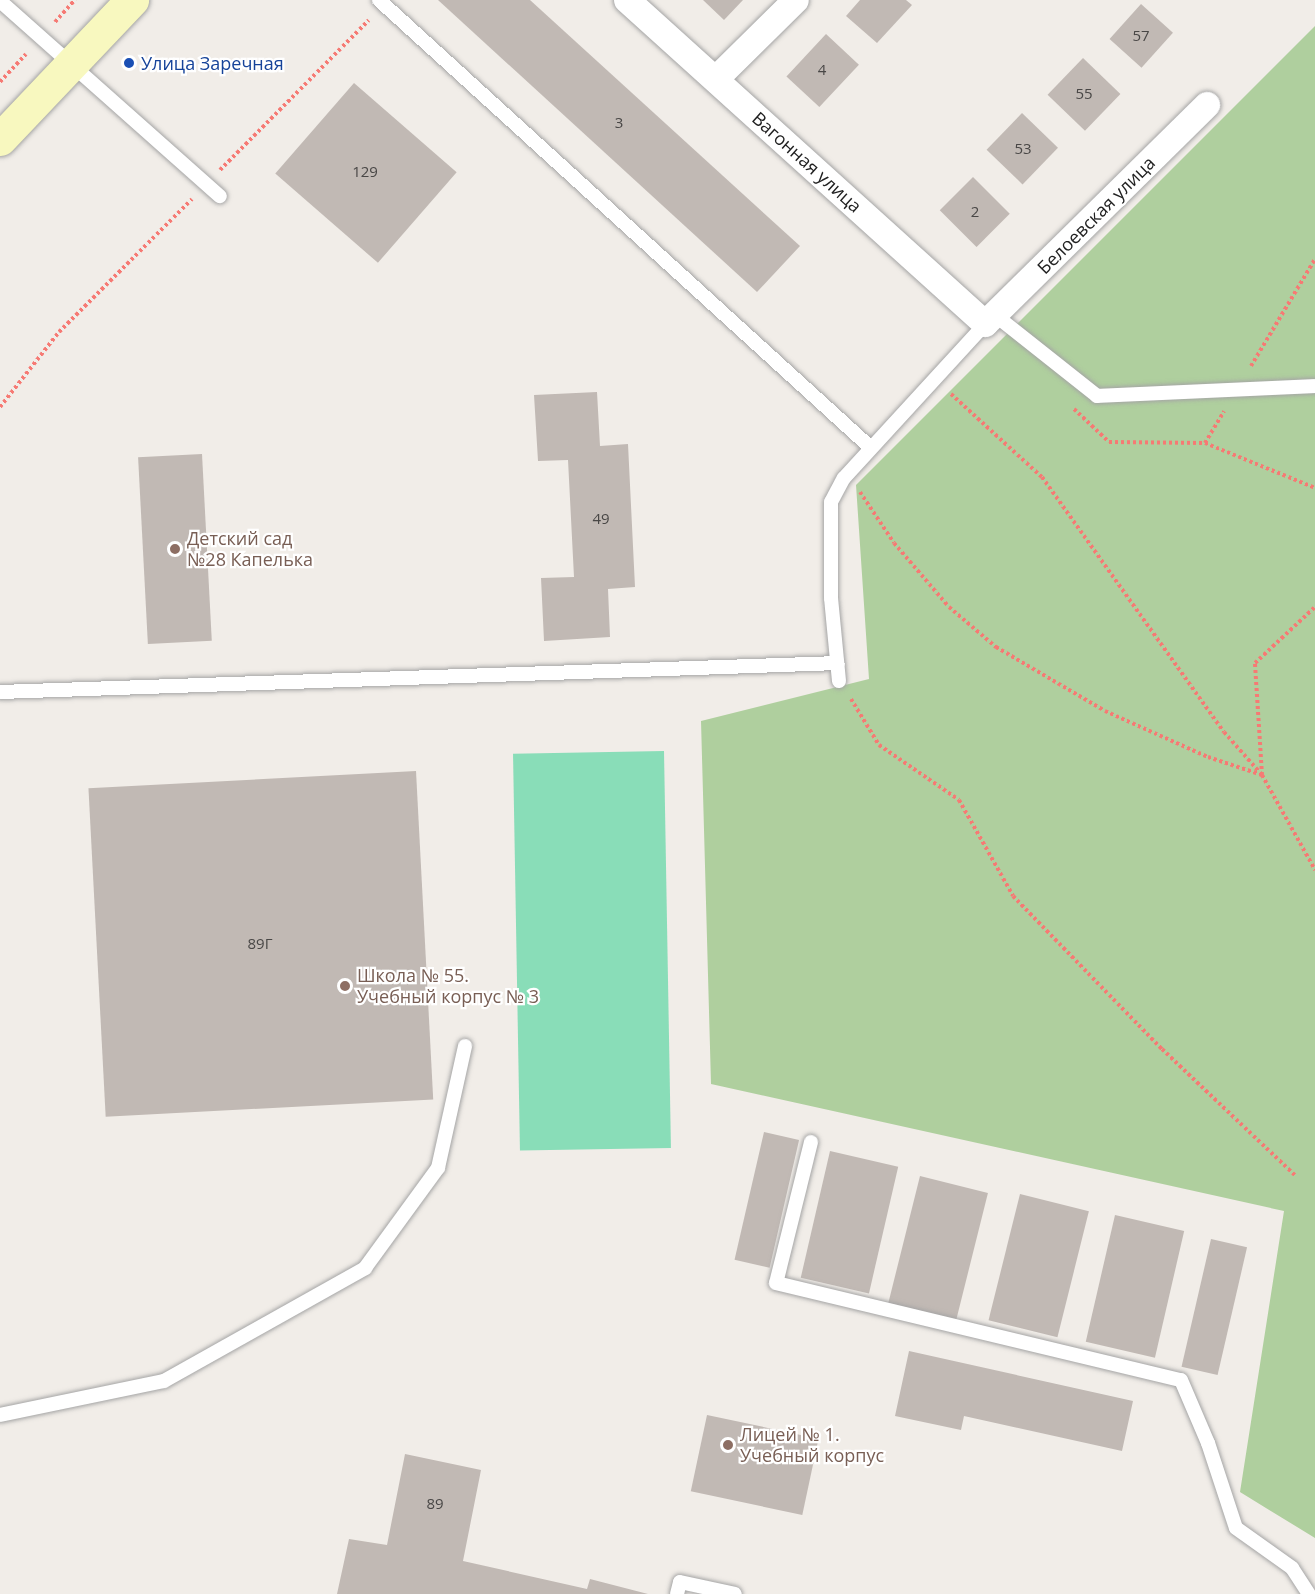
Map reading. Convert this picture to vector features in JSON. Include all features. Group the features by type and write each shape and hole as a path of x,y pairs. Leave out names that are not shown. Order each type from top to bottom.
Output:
{"street":[{"path":"0,139 132,0"},
{"name":"Вагонная улица","path":"627,0 985,324"},
{"path":"716,79 796,0"},
{"name":"Белоевская улица","path":"985,324 1207,105"}],"lane":[{"path":"379,0 871,448"},
{"path":"0,1 220,196"},
{"path":"839,681 831,598 831,502 848,474 985,324 1000,319 1096,396 1315,386"},
{"path":"0,692 837,663"},
{"path":"0,1415 164,1381 365,1268 438,1168 465,1046"},
{"path":"811,1142 776,1283 1181,1380 1208,1443 1236,1528 1292,1568 1309,1594"},
{"path":"677,1594 680,1582 735,1594"}],"path":[{"path":"0,407 59,332 375,15"},
{"path":"1205,443 1315,259"},
{"path":"936,380 1042,477 1224,732 1262,775 1315,870"},
{"path":"1067,403 1108,442 1205,443 1315,488"},
{"path":"848,474 894,543 949,608 996,647 1106,711 1208,757 1262,775"},
{"path":"1262,775 1256,663 1315,607"},
{"path":"839,681 879,745 959,800 1013,896 1162,1049 1296,1176"}],"green space":[{"path":"1315,26 1315,1538 1240,1492 1284,1211 711,1084 701,721 869,679 856,485"},
{"path":"664,751 671,1148 520,1151 513,754"}],"building":[{"path":"438,0 530,0 800,246 757,292"},
{"path":"703,0 743,0 724,20"},
{"path":"860,0 906,0 912,5 877,43 846,16"},
{"path":"1141,4 1173,33 1142,68 1110,39"},
{"path":"826,34 859,65 819,107 786,76"},
{"path":"1083,58 1120,94 1085,131 1048,95"},
{"path":"354,83 457,172 378,263 275,174"},
{"path":"1022,113 1058,148 1023,184 987,150"},
{"path":"973,177 1010,214 977,247 940,210"},
{"path":"597,392 600,446 628,444 635,587 608,589 610,637 544,641 541,578 574,577 568,460 538,461 534,395"},
{"name":"Детский сад №28 Капелька","path":"202,454 212,641 148,644 138,457"},
{"path":"416,771 433,1100 106,1117 88,788"},
{"path":"764,1132 799,1140 770,1268 735,1260"},
{"path":"830,1151 898,1167 869,1293 801,1278"},
{"path":"920,1176 988,1193 956,1320 888,1303"},
{"path":"1020,1194 1089,1211 1057,1337 989,1320"},
{"path":"1115,1215 1184,1231 1155,1358 1086,1342"},
{"path":"1211,1239 1247,1247 1218,1375 1182,1367"},
{"path":"909,1351 1133,1401 1122,1451 964,1416 961,1430 895,1416"},
{"path":"707,1415 819,1439 802,1515 691,1491"},
{"path":"405,1454 481,1470 463,1561 587,1589 590,1579 648,1594 337,1594 349,1539 387,1545"}],"place":[{"name":"Улица Заречная","path":"129,63"},
{"name":"Детский сад №28 Капелька","path":"175,549"},
{"name":"Школа № 55. Учебный корпус № 3","path":"345,986"},
{"name":"Лицей № 1. Учебный корпус","path":"728,1445"}]}
